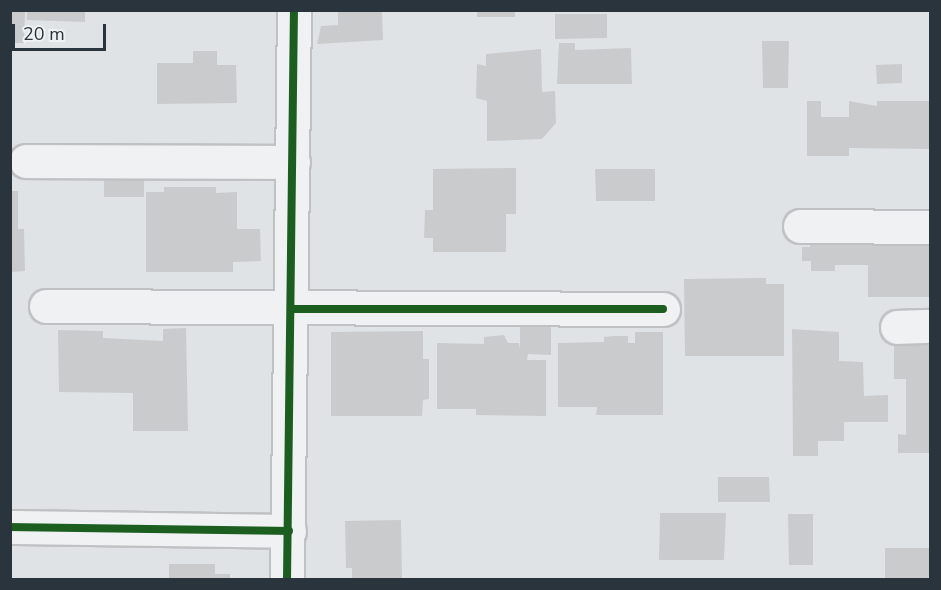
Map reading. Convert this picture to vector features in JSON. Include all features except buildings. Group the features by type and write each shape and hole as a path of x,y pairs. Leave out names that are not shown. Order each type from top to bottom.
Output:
{"street":[{"path":"287,579 294,10"},
{"path":"26,161 293,162"},
{"path":"800,226 930,227"},
{"path":"46,306 292,309 663,309"},
{"path":"897,327 930,326"},
{"path":"10,527 289,531"}],"cycle path":[{"path":"287,580 294,10"},
{"path":"292,309 663,309"},
{"path":"10,527 289,531"}]}
